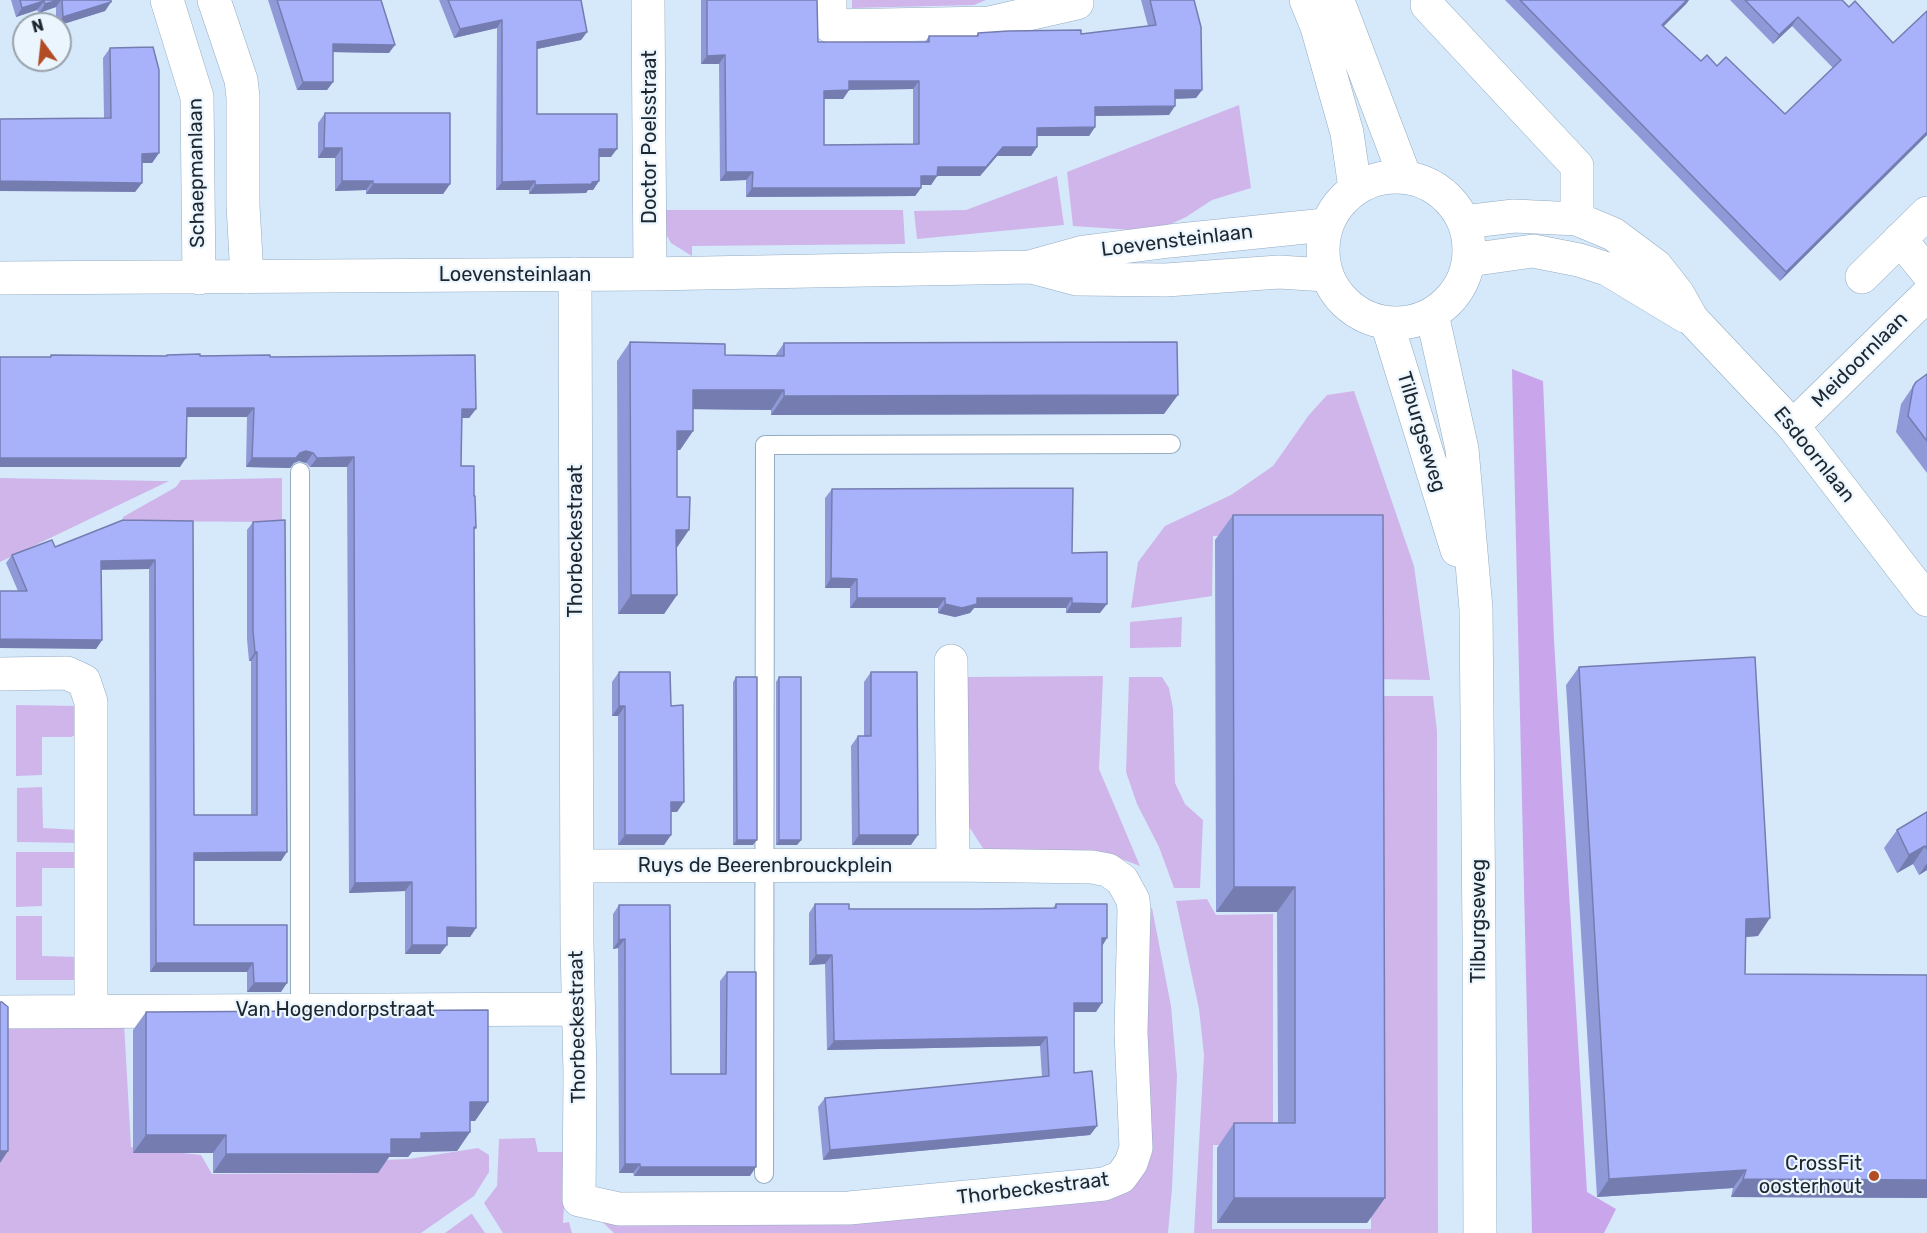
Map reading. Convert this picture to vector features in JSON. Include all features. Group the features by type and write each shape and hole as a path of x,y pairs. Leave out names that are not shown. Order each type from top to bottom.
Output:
{"street":[{"name":"Schaepmanlaan","path":"167,0 197,97 199,278"},
{"path":"214,0 241,80 243,205 247,277"},
{"name":"Doctor Poelsstraat","path":"648,0 650,274"},
{"path":"831,0 831,26 989,23 1077,3"},
{"path":"1306,0 1317,27 1347,133 1355,188"},
{"path":"1335,0 1341,9 1405,177"},
{"path":"1426,5 1576,166 1577,219"},
{"path":"1405,177 1425,182 1442,193 1456,208 1464,222 1469,242 1469,260 1462,281 1450,300 1432,314 1410,322 1387,323 1368,318 1351,309 1337,295 1326,275 1322,255 1325,225 1341,200 1355,188 1379,178 1405,177"},
{"path":"1862,277 1927,213"},
{"name":"Esdoornlaan","path":"1464,222 1514,216 1577,219 1613,234 1656,266 1678,294 1692,319 1793,426 1927,600"},
{"name":"Loevensteinlaan","path":"0,278 650,274 1030,267 1084,252 1325,225"},
{"path":"1900,239 1927,272"},
{"name":"Esdoornlaan","path":"1469,260 1533,251 1579,260 1607,269 1692,319"},
{"name":"Loevensteinlaan","path":"1030,267 1077,279 1166,280 1279,272 1326,275"},
{"name":"Thorbeckestraat","path":"575,274 579,1200 619,1209 849,1208 1026,1192 1104,1184 1121,1177 1131,1163 1136,1148"},
{"name":"Meidoornlaan","path":"1793,426 1927,295"},
{"name":"Tilburgseweg","path":"1432,314 1462,449 1476,609 1480,1233"},
{"name":"Tilburgseweg","path":"1387,323 1476,609"},
{"path":"951,662 953,866"},
{"path":"0,674 67,673 84,681 91,702 91,1011"},
{"name":"Ruys de Beerenbrouckplein","path":"577,866 1092,867 1108,870 1122,880 1133,900 1131,1032 1136,1148"},
{"name":"Van Hogendorpstraat","path":"0,1012 578,1009"}],"lane":[{"path":"765,1174 765,445 1171,444"},
{"path":"300,472 300,1010"}],"shaded area":[{"path":"852,0 986,0 974,5 852,8"},
{"path":"1239,105 1251,188 1212,200 1186,217 1162,228 1148,231 1073,226 1067,172"},
{"path":"1057,176 1064,225 917,239 914,211 966,210"},
{"path":"664,210 903,210 905,244 692,246 692,256 671,243 663,229"},
{"path":"1512,369 1543,381 1554,640 1587,1192 1616,1209 1604,1233 1532,1233"},
{"path":"1354,391 1414,566 1430,680 1371,679 1368,535 1213,536 1212,596 1131,608 1138,562 1165,526 1231,495 1273,466 1309,415 1327,395"},
{"path":"0,478 161,481 169,481 0,562"},
{"path":"282,478 282,522 123,521 123,517 176,487 181,480"},
{"path":"1182,617 1181,647 1130,648 1130,622"},
{"path":"1103,676 1099,769 1140,866 1103,852 986,853 968,825 966,677"},
{"path":"1129,677 1162,677 1169,688 1173,709 1175,783 1185,804 1203,820 1200,888 1174,888 1159,847 1137,804 1126,772"},
{"path":"1374,696 1433,696 1437,731 1438,1233 1194,1233 1204,1055 1199,1009 1176,901 1207,899 1216,915 1273,914 1273,1146 1213,1145 1212,1229 1371,1229"},
{"path":"16,705 80,706 80,733 71,737 42,737 42,775 16,776"},
{"path":"42,787 43,828 80,830 79,843 17,842 17,788"},
{"path":"16,852 80,852 80,868 42,868 42,906 16,907"},
{"path":"1152,908 1171,1006 1177,1076 1168,1233 614,1233 599,1219 1121,1193 1147,909"},
{"path":"16,916 42,916 42,956 80,957 79,980 16,980"},
{"path":"124,1023 131,1147 201,1155 212,1174 378,1173 382,1160 409,1159 478,1148 489,1155 489,1172 474,1196 421,1233 0,1233 0,1025"},
{"path":"535,1138 538,1152 567,1152 563,1223 569,1222 572,1233 503,1233 484,1203 497,1186 499,1139"},
{"path":"471,1214 485,1233 445,1233"}],"building":[{"path":"20,0 58,0 45,4 44,1 22,8"},
{"path":"62,0 111,0 111,2 72,14 72,12 63,12"},
{"path":"277,0 381,0 395,45 333,44 333,82 303,82"},
{"path":"448,0 581,0 587,32 537,42 537,114 617,114 617,149 599,149 599,181 592,182 592,184 535,185 535,181 502,182 502,20 460,29"},
{"path":"707,0 817,0 818,42 929,42 929,36 978,36 978,33 1008,31 1081,30 1081,34 1156,25 1150,0 1194,0 1201,27 1202,90 1175,90 1175,106 1095,107 1095,127 1037,128 1037,147 1003,147 986,167 938,167 937,176 921,176 921,188 752,188 753,172 726,172 725,55 707,56","holes":["849,81 919,81 919,144 824,145 824,91 849,90"]},
{"path":"1520,0 1687,0 1662,25 1701,61 1707,55 1717,66 1726,57 1785,114 1841,60 1798,17 1779,35 1745,0 1842,0 1849,7 1855,1 1893,43 1927,11 1927,132 1786,272"},
{"path":"153,47 159,70 159,153 142,154 142,183 0,181 0,119 111,118 110,48"},
{"path":"325,113 450,113 450,184 373,184 373,181 342,181 342,148 324,148"},
{"path":"630,342 725,344 725,355 784,356 784,343 1177,342 1178,395 784,396 784,390 693,390 693,431 677,431 677,497 690,497 689,530 676,530 677,595 631,595"},
{"path":"200,354 200,356 270,355 270,357 475,355 476,409 462,409 461,466 474,466 475,496 476,928 447,927 447,945 412,945 412,882 355,883 354,457 317,458 313,453 306,451 300,453 296,458 252,458 254,408 187,408 186,458 0,458 0,357"},
{"path":"1927,374 1927,441 1908,416 1913,387"},
{"path":"1073,488 1072,553 1107,552 1107,604 1072,603 1072,598 977,598 977,604 962,608 945,604 945,598 857,598 857,579 831,578 832,489"},
{"path":"1233,515 1383,515 1385,1198 1234,1198 1234,1123 1295,1123 1295,887 1234,887"},
{"path":"123,520 193,521 194,815 257,815 257,652 255,652 253,631 253,522 285,520 287,852 194,853 194,925 287,925 287,983 254,983 253,963 156,963 155,560 101,561 102,640 0,639 0,591 27,591 12,555 52,540 55,547"},
{"path":"1755,657 1770,918 1746,919 1745,974 1927,975 1927,1180 1743,1179 1746,1170 1609,1179 1579,667"},
{"path":"619,672 670,672 671,706 683,705 684,802 671,802 671,835 625,835 625,706 619,706"},
{"path":"871,672 917,672 918,835 859,835 858,736 871,736"},
{"path":"736,677 757,677 757,840 737,840"},
{"path":"779,677 801,677 801,840 779,840"},
{"path":"1927,812 1927,849 1925,846 1909,855 1897,830"},
{"path":"815,904 849,904 849,909 977,909 1056,908 1056,904 1107,904 1107,938 1102,938 1102,1003 1074,1003 1074,1073 1092,1071 1097,1126 830,1150 825,1098 1049,1076 1047,1037 834,1041 832,955 816,955"},
{"path":"619,905 670,905 671,1074 726,1074 727,972 756,972 756,1167 640,1167 640,1164 625,1164 625,939 619,940"},
{"path":"0,1002 8,1007 8,1151 0,1151"},
{"path":"488,1010 488,1102 470,1102 470,1132 421,1133 421,1139 391,1139 391,1154 226,1154 226,1135 146,1135 146,1012"}],"place":[{"name":"CrossFit oosterhout","path":"1874,1176"}]}
